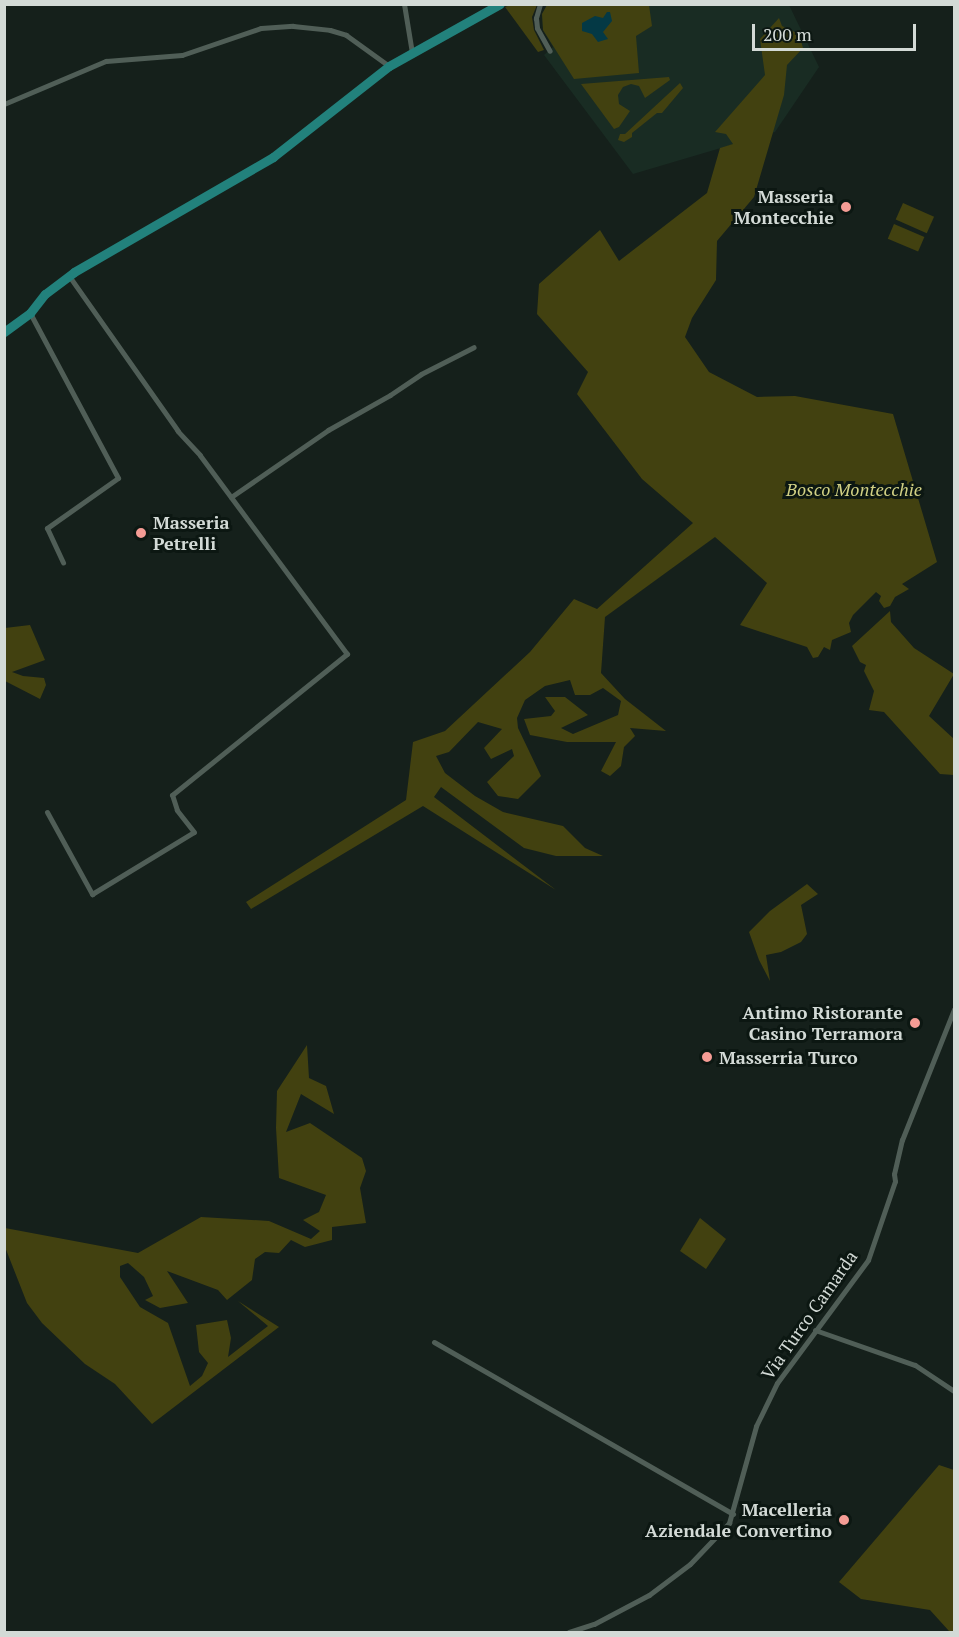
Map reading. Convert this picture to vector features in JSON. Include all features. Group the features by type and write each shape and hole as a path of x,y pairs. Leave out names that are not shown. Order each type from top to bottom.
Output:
{"main road":[{"path":"4,332 30,313 45,294 69,276 273,157 388,66 500,4"}],"street":[{"path":"404,4 412,53"},
{"path":"540,4 536,18 537,28 550,51"},
{"path":"4,104 106,62 182,55 261,28 293,26 330,30 346,35 388,66"},
{"path":"47,812 92,894 194,832 177,810 172,795 225,749 346,654 231,497 178,431 69,276"},
{"path":"30,313 118,478 47,528 63,562"},
{"path":"231,497 328,430 390,395 421,374 474,347"},
{"name":"Via Turco Camarda","path":"569,1632 594,1624 649,1595 690,1564 729,1523 756,1426 783,1373 868,1260 895,1181 894,1174 902,1140 954,1009"},
{"path":"814,1330 915,1365 954,1391"},
{"path":"434,1342 733,1514"}],"shaded area":[{"path":"547,4 789,5 819,67 775,132 633,174 544,55 553,47 543,30 542,14"}],"green space":[{"path":"537,5 532,17 534,30 544,50 538,52 505,7"},
{"path":"547,5 649,5 652,26 636,36 639,73 574,79 543,30 542,14"},
{"name":"Bosco Montecchie","path":"779,18 782,26 799,34 803,48 787,65 784,95 754,197 717,241 716,280 692,318 685,337 709,372 757,397 795,396 893,414 937,562 902,584 909,589 895,597 890,606 884,608 879,601 881,596 876,592 853,615 849,623 851,632 832,640 830,650 824,647 818,657 813,658 807,647 740,625 767,583 715,537 605,617 601,673 625,699 666,731 630,728 635,736 624,747 621,766 610,776 601,771 616,742 567,742 530,735 524,719 551,716 555,711 545,697 565,697 588,715 561,728 573,734 618,715 621,701 603,688 590,695 575,695 570,680 545,686 525,700 517,718 518,728 541,776 518,799 498,796 487,782 514,756 512,749 491,759 484,748 502,729 478,722 449,752 436,756 445,773 475,796 503,812 563,826 585,848 603,856 556,856 524,848 441,787 434,797 556,890 423,806 251,909 246,902 406,800 413,742 445,731 530,652 574,599 597,609 693,523 642,479 577,394 588,372 537,314 539,284 600,230 619,261 707,193 720,148 733,144 726,134 715,132 765,75 760,39"},
{"path":"669,77 670,80 645,98 639,86 631,84 623,87 618,95 619,104 630,111 619,127 614,129 581,84"},
{"path":"680,83 683,88 662,113 657,113 624,142 618,140 620,134 625,134"},
{"path":"903,203 934,217 927,233 896,219"},
{"path":"894,224 924,237 918,252 888,239"},
{"path":"890,611 891,622 914,648 954,674 929,716 954,739 954,775 940,774 884,712 869,710 874,691 864,671 866,665 860,662 852,646"},
{"path":"30,625 45,660 12,672 23,676 44,678 46,685 40,699 5,681 5,628"},
{"path":"807,884 818,894 801,905 807,934 801,942 781,952 766,955 770,981 759,960 749,932 770,911"},
{"path":"307,1045 309,1078 326,1086 334,1114 301,1094 286,1132 310,1123 362,1158 366,1171 360,1188 366,1223 332,1227 332,1240 305,1247 291,1240 279,1253 265,1252 255,1259 252,1280 227,1300 218,1290 167,1271 188,1303 160,1308 145,1300 153,1296 144,1277 128,1263 120,1266 120,1277 140,1307 168,1323 190,1386 202,1376 208,1363 199,1352 196,1325 227,1320 231,1338 228,1357 268,1326 238,1301 279,1327 152,1424 115,1384 85,1364 42,1323 27,1303 5,1247 5,1228 138,1253 201,1217 269,1221 311,1239 320,1231 303,1220 319,1212 326,1195 279,1178 276,1128 277,1091"},
{"path":"700,1218 726,1239 706,1269 680,1251"},
{"path":"939,1465 954,1470 954,1632 948,1632 930,1610 861,1599 839,1582"}],"water":[{"path":"607,12 610,12 612,21 603,32 608,39 598,42 592,34 582,31 582,23 595,16 603,18"}],"place":[{"name":"Masseria Montecchie","path":"846,207"},
{"name":"Masseria Petrelli","path":"141,533"},
{"name":"Antimo Ristorante Casino Terramora","path":"915,1023"},
{"name":"Masserria Turco","path":"707,1057"},
{"name":"Macelleria Aziendale Convertino","path":"844,1520"}]}
